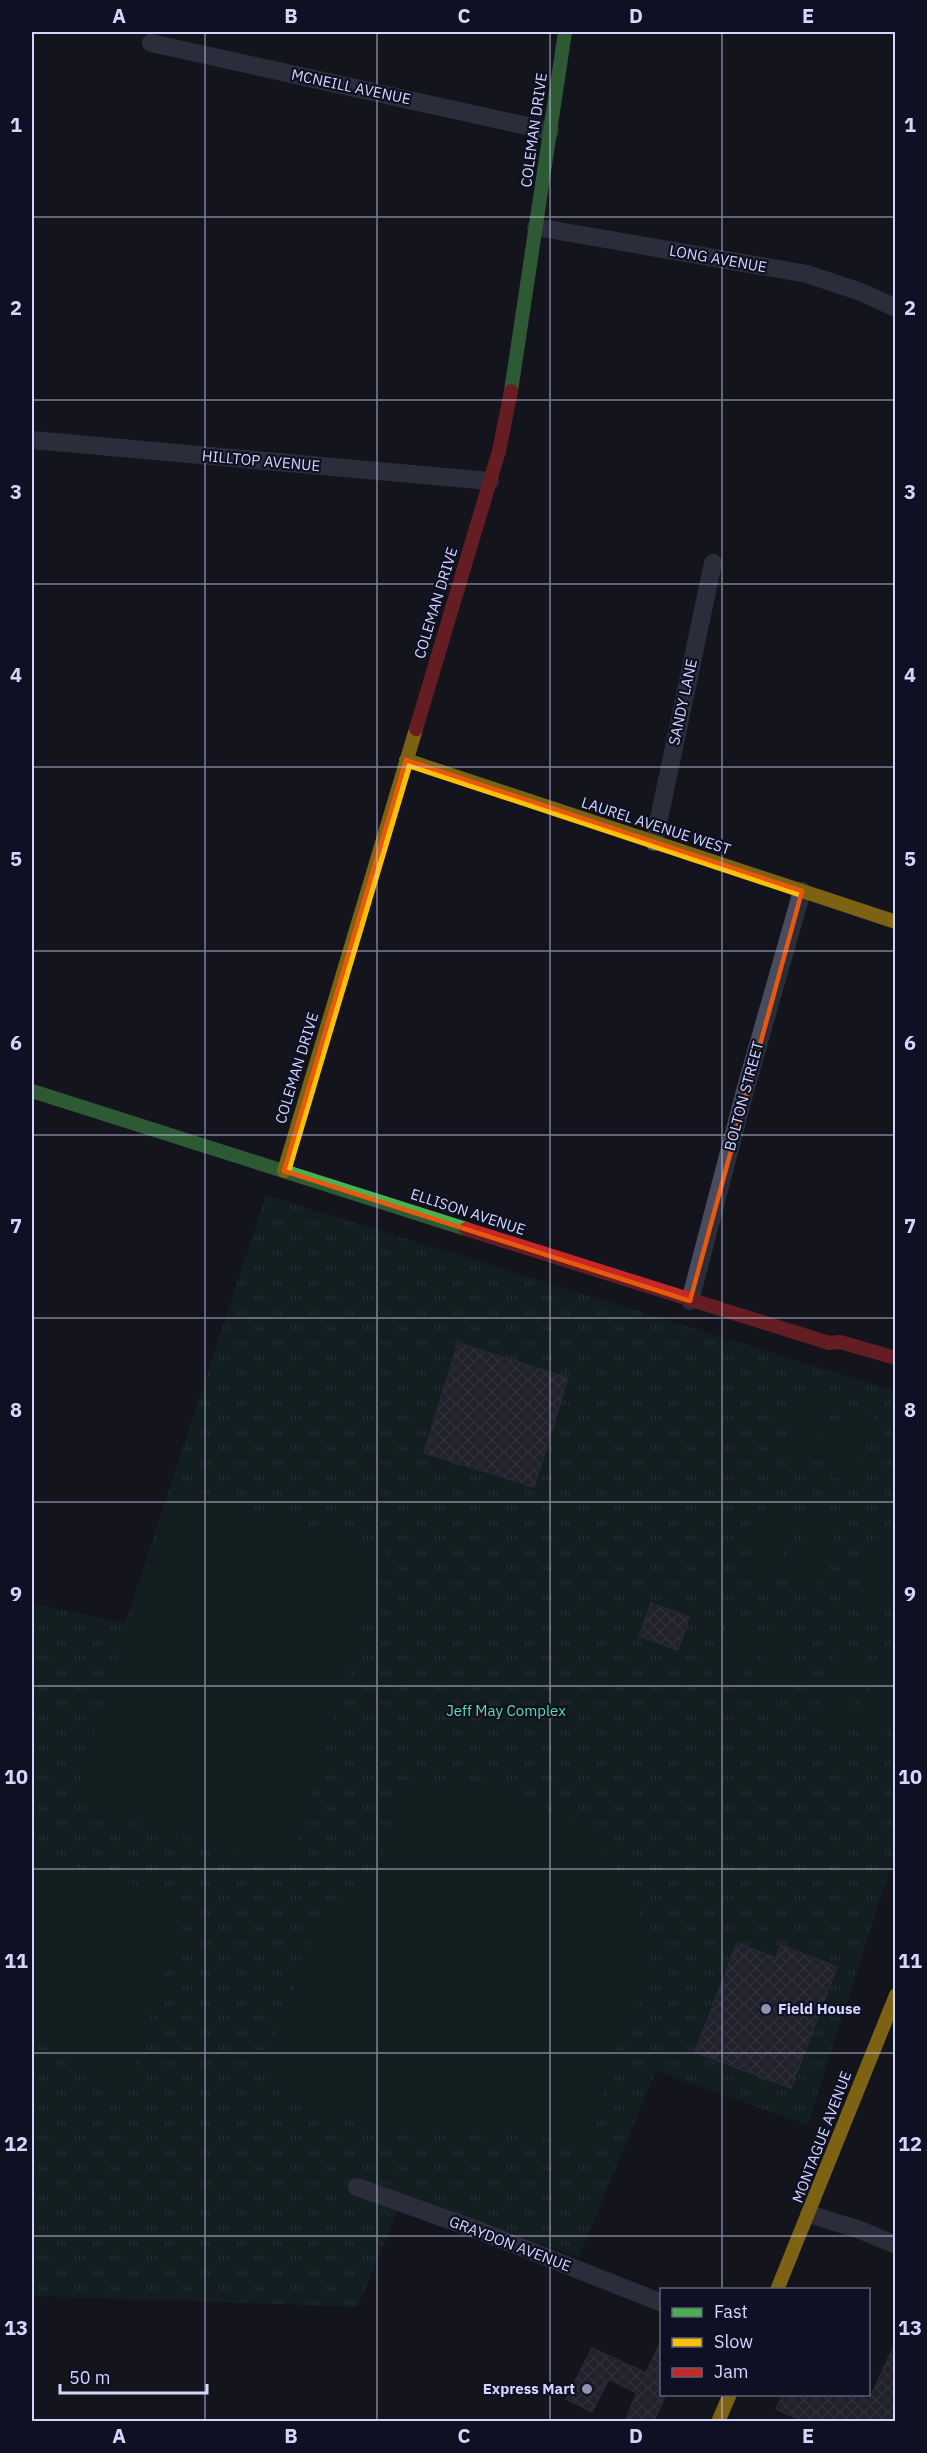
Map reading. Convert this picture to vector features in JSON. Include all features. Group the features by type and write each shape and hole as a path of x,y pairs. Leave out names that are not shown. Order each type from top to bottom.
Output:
{"street":[{"name":"COLEMAN DRIVE","path":"284,1171 490,482 509,403 565,32"},
{"name":"MCNEILL AVENUE","path":"151,43 550,131"},
{"name":"LONG AVENUE","path":"536,227 807,274 861,292 896,308"},
{"name":"HILLTOP AVENUE","path":"32,440 490,482"},
{"name":"SANDY LANE","path":"654,842 713,563"},
{"name":"LAUREL AVENUE WEST","path":"406,760 896,922"},
{"name":"BOLTON STREET","path":"690,1301 745,1092 802,891"},
{"name":"ELLISON AVENUE","path":"32,1090 690,1301 829,1343 840,1342 896,1358"},
{"name":"MONTAGUE AVENUE","path":"777,2288 896,1995"},
{"name":"GRAYDON AVENUE","path":"357,2187 483,2232 660,2302"},
{"path":"809,2214 860,2230 896,2245"},
{"path":"718,2421 729,2396"}],"highlighted area":[{"path":"406,760 802,891 690,1301 284,1171"}],"green space":[{"name":"Jeff May Complex","path":"266,1195 895,1391 895,1853 808,2125 656,2071 579,2257 403,2197 358,2307 32,2296 32,1603 125,1623"},
{"path":"802,1394 831,1404 809,1471 780,1461"},
{"path":"844,1406 873,1416 851,1483 822,1474"},
{"path":"174,1484 387,1553 287,1870 73,1802"},
{"path":"767,1504 796,1514 773,1581 745,1572"},
{"path":"809,1517 837,1526 815,1594 787,1584"},
{"path":"875,1538 895,1545 895,1573 882,1615 853,1605"},
{"path":"731,1613 759,1623 738,1690 709,1680"},
{"path":"773,1626 801,1635 779,1703 751,1693"},
{"path":"839,1647 868,1657 846,1724 817,1714"},
{"path":"880,1659 895,1665 895,1709 886,1736 858,1727"},
{"path":"405,1781 466,1781 529,1798 580,1829 608,1856 634,1895 651,1961 625,2041 615,2050 586,2151 505,2124 416,2135 281,2096 264,2064 316,1931 380,1866"},
{"path":"32,1854 175,1896 185,1914 126,2090 64,2062 32,2031"}],"building":[{"path":"458,1343 568,1378 534,1487 424,1453"},
{"path":"651,1603 689,1617 678,1650 639,1636"},
{"name":"Field House","path":"737,1943 776,1958 781,1945 837,1967 791,2088 695,2052"},
{"path":"896,2341 896,2421 803,2421 776,2409 782,2396 861,2396 869,2400"},
{"path":"660,2343 660,2396 665,2396 654,2421 625,2421 637,2393 609,2379 592,2412 566,2399 592,2348 646,2373"}],"traffic: fast":[{"path":"511,391 565,32"},
{"path":"32,1091 466,1229"}],"traffic: slow":[{"path":"284,1171 416,729"},
{"path":"406,760 896,922"},
{"path":"778,2288 896,1995"},
{"path":"718,2422 729,2396"}],"traffic: jam":[{"path":"416,729 499,451 511,391"},
{"path":"466,1229 829,1343 840,1342 896,1358"}],"place":[{"name":"Field House","path":"766,2009"},
{"name":"Express Mart","path":"587,2389"}]}
